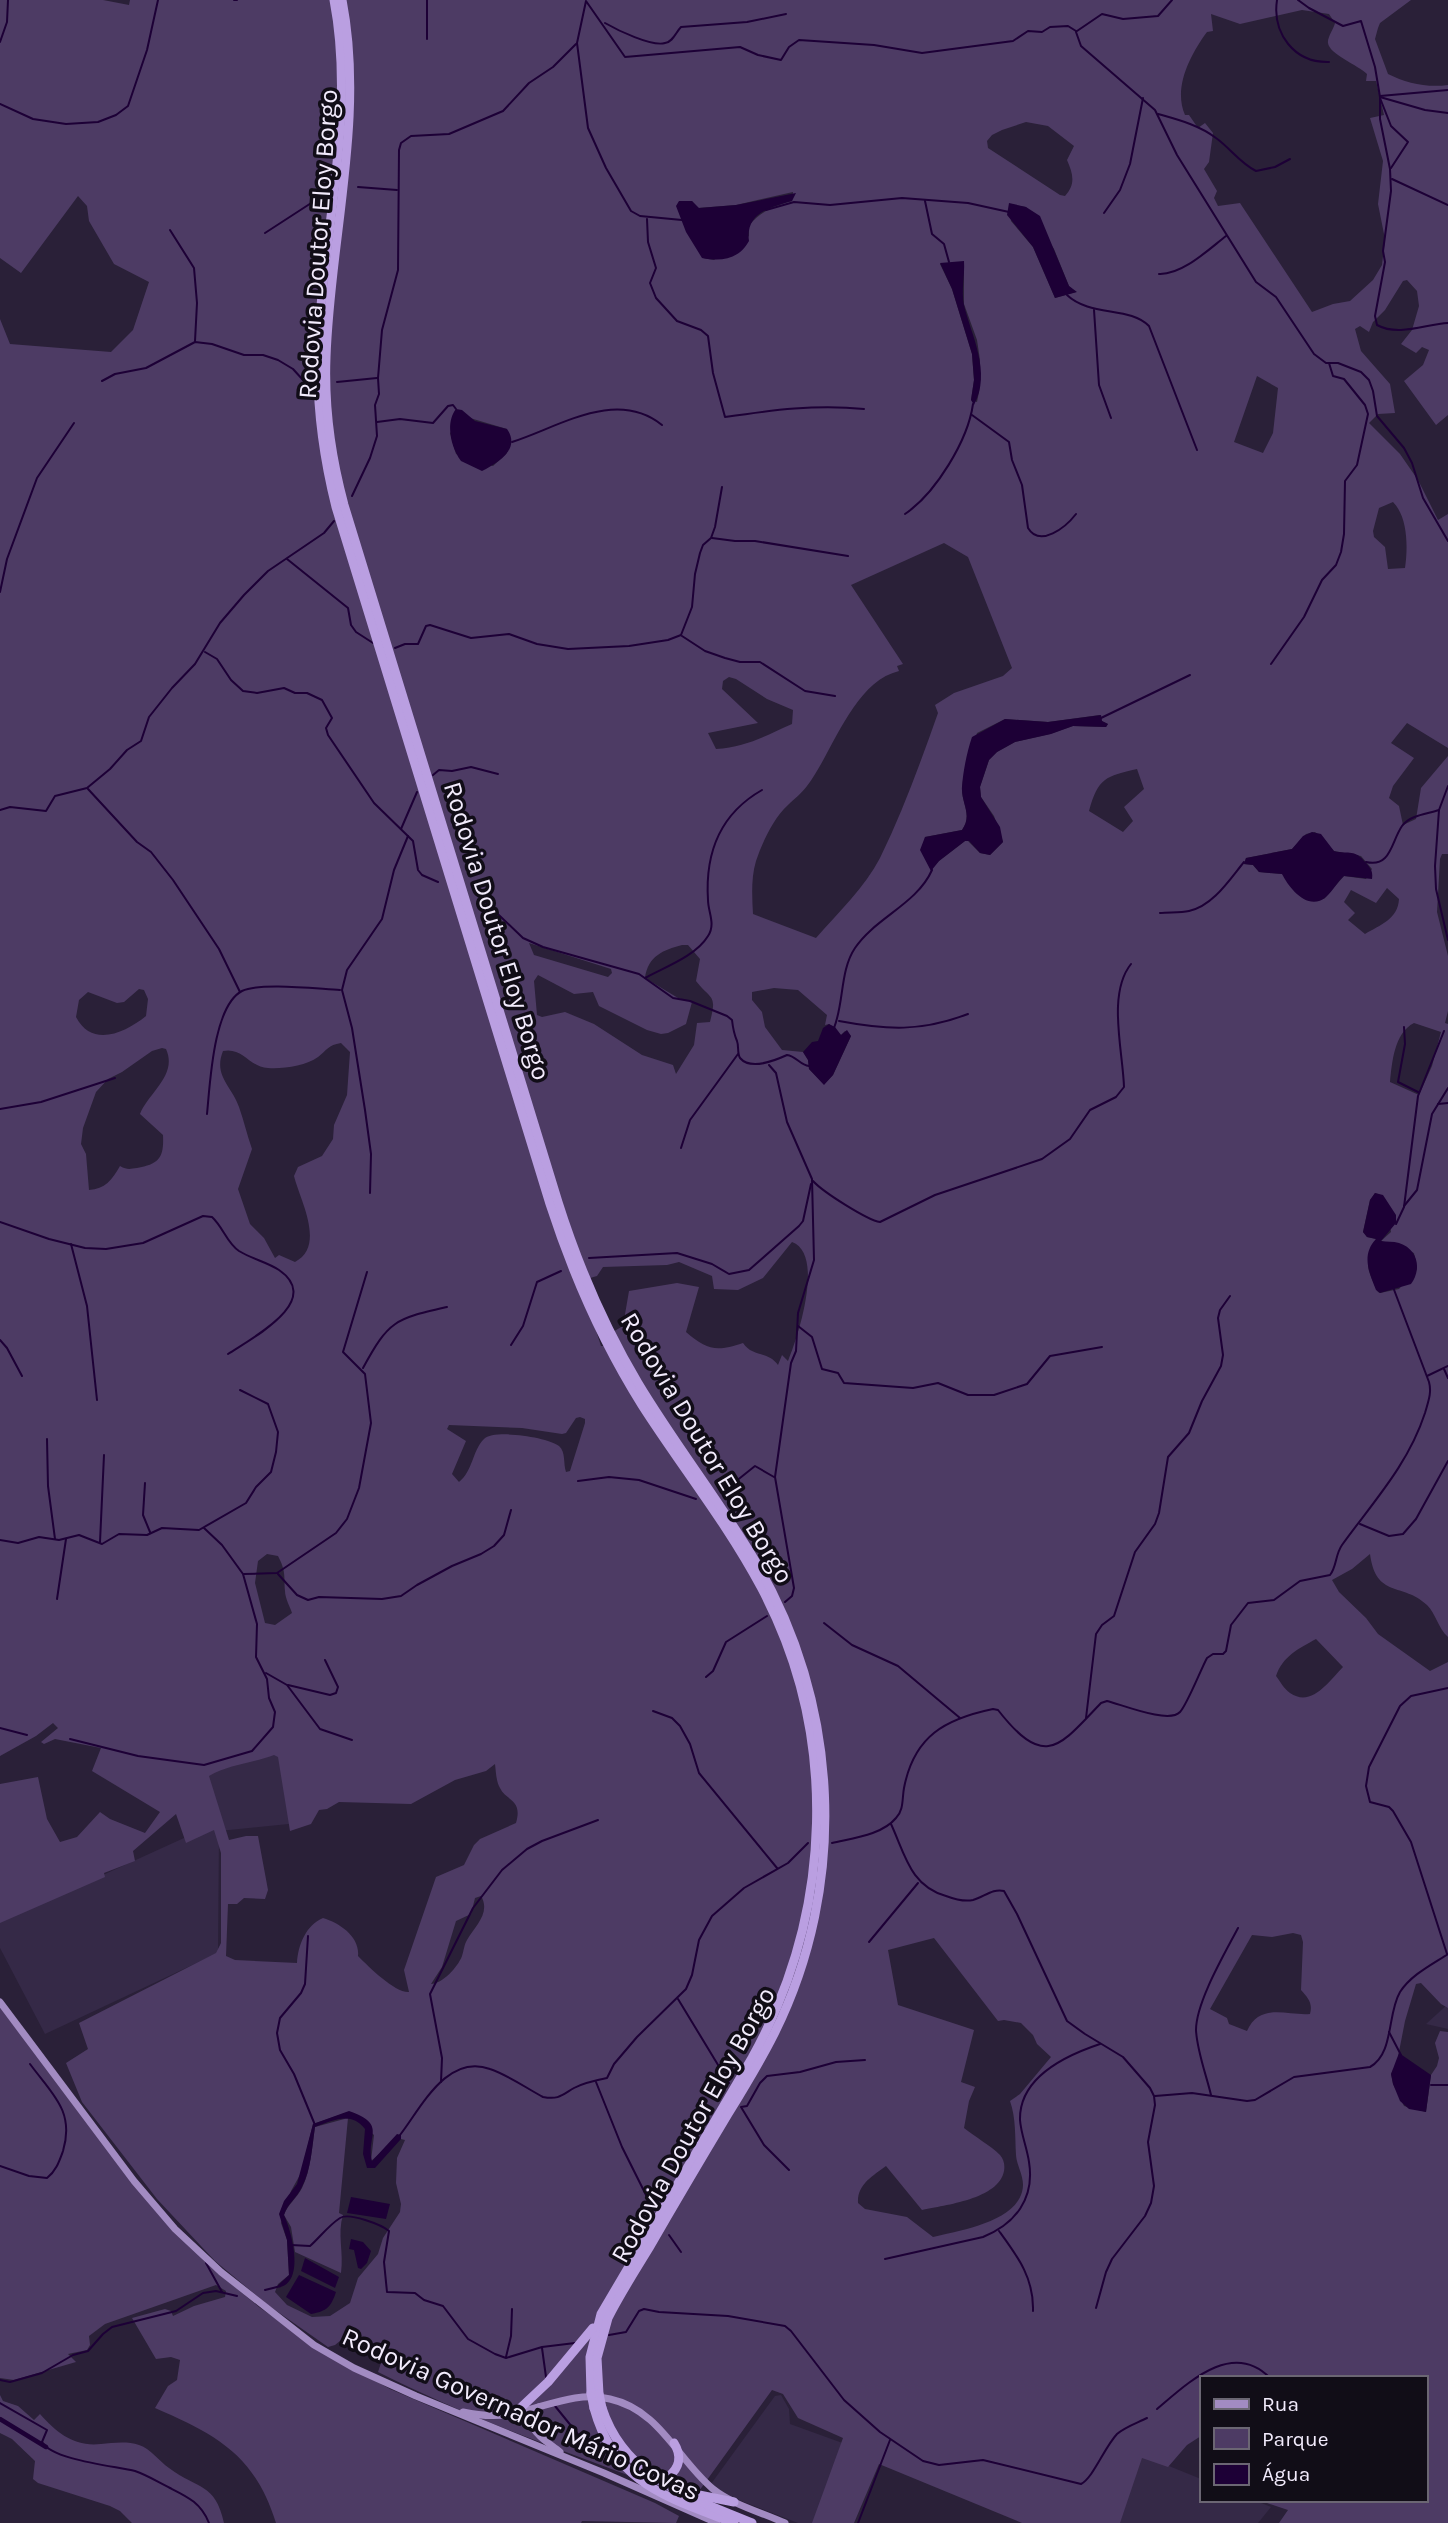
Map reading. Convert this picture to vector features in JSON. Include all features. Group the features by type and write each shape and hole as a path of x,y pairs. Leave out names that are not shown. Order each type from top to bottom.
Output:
{"highway":[{"name":"Rodovia Doutor Eloy Borgo","path":"334,0 341,54 342,103 318,372 321,433 336,507 562,1242 593,1317 626,1379 738,1548 768,1602 796,1673 814,1755 818,1824 814,1878 804,1930 785,1989 752,2058 601,2314 590,2357 604,2437 619,2460 638,2480 659,2493"},
{"name":"Rodovia Doutor Eloy Borgo","path":"342,0 349,54 350,103 326,372 330,439 344,505 577,1258 601,1313 638,1383 745,1544 775,1598 804,1671 816,1716 823,1762 825,1825 821,1879 811,1932 798,1977 767,2048 608,2318 597,2358 595,2393"},
{"path":"514,2414 563,2366 601,2314"},
{"name":"Rodovia Doutor Eloy Borgo","path":"598,2408 621,2447 652,2477 675,2490 752,2523"},
{"path":"652,2477 664,2479 675,2470 680,2458 674,2443"},
{"path":"675,2490 734,2502"},
{"name":"Rodovia Governador Mário Covas","path":"659,2493 734,2523"}],"main road":[{"name":"Rodovia Governador Mário Covas","path":"0,2002 134,2181 175,2229 202,2256 314,2344 354,2368 446,2409 717,2523"},
{"path":"446,2409 483,2415 514,2414 582,2397 615,2400 640,2412 674,2443 707,2484 734,2502 785,2523"},
{"path":"540,2406 530,2421 534,2431 569,2459"}],"shaded area":[{"path":"295,1749 308,1822 219,1831 218,1953 45,2034 0,1948 0,1922 219,1822 206,1768"},
{"path":"1448,2004 1448,2029 1426,2024"},
{"path":"781,2395 789,2409 790,2424 848,2445 818,2523 798,2523 708,2488 775,2396"},
{"path":"1137,2453 1200,2479 1200,2502 1259,2502 1271,2507 1258,2523 1109,2523"}],"green space":[{"path":"0,0 103,0 129,5 130,0 1411,0 1380,23 1375,39 1388,74 1417,84 1448,85 1448,415 1436,425 1404,381 1423,365 1429,350 1422,347 1416,353 1401,344 1412,330 1419,306 1417,291 1407,280 1403,281 1385,310 1373,322 1369,332 1360,326 1355,329 1361,351 1390,384 1395,413 1378,414 1369,423 1400,454 1418,480 1438,520 1448,514 1448,748 1407,723 1391,743 1414,758 1393,786 1389,798 1399,806 1403,825 1416,819 1421,788 1448,756 1448,854 1442,854 1440,859 1437,912 1448,956 1448,1011 1445,1023 1448,1024 1448,1637 1427,1605 1418,1598 1384,1584 1378,1578 1370,1554 1352,1569 1332,1580 1339,1592 1378,1634 1430,1671 1448,1662 1448,2008 1421,1983 1416,1984 1397,2062 1391,2074 1404,2106 1426,2112 1431,2075 1439,2058 1435,2043 1440,2031 1448,2032 1448,2523 1279,2523 1288,2510 1267,2502 1427,2502 1427,2376 1200,2376 1200,2437 1187,2445 1168,2467 1142,2458 1120,2523 1022,2523 879,2464 854,2523 812,2523 843,2438 798,2418 783,2394 772,2390 694,2498 687,2497 531,2439 415,2390 378,2372 383,2357 346,2336 328,2347 268,2305 215,2261 157,2199 82,2102 66,2063 88,2049 79,2023 216,1953 221,1943 221,1853 214,1830 186,1843 176,1814 133,1851 135,1861 0,1923 0,1784 38,1777 47,1819 60,1842 77,1837 100,1812 110,1819 145,1833 160,1812 92,1771 101,1748 55,1739 44,1744 41,1742 58,1728 53,1723 0,1756 0,319 10,344 111,352 133,330 149,282 114,264 89,221 87,206 78,196 21,273 0,258","holes":["1302,10 1329,14 1335,23 1328,41 1330,47 1367,74 1366,81 1376,81 1384,115 1370,118 1383,161 1378,204 1385,239 1382,265 1373,280 1350,301 1312,312 1240,203 1218,206 1214,198 1217,191 1204,169 1209,162 1213,133 1205,123 1198,128 1189,115 1185,115 1181,94 1189,61 1207,32 1213,31 1211,14 1240,24","1026,122 1048,126 1074,146 1067,160 1072,174 1071,187 1065,196 1060,195 988,148 987,141 1002,130","793,192 792,201 759,216 749,225 749,236 714,260 703,258 692,201 698,208 736,205","1009,204 1026,207 1054,249 1069,286 1076,292 1055,298 1033,247 1011,221","964,262 964,304 977,340 980,360 977,402 971,400 974,380 972,354 952,289 940,264","1257,376 1278,388 1273,433 1263,453 1234,442","470,418 507,429 507,453 493,466 456,454 450,433","1393,502 1404,524 1405,568 1388,569 1385,547 1374,537 1379,508","944,543 968,557 1012,668 1003,676 954,693 935,705 938,713 932,731 880,858 859,889 816,938 753,914 754,867 773,824 817,772 857,703 883,678 899,671 897,666 903,664 851,585","729,677 736,679 767,699 793,710 792,724 737,746 716,749 708,733 758,723 722,689 723,681","1100,715 1102,721 1108,724 1106,727 1073,726 1015,742 997,752 989,760 980,787 981,797 994,816 1003,842 990,855 980,853 965,841 931,870 923,854 925,837 962,830 965,824 967,814 962,787 977,733 1005,719 1048,722","1137,769 1144,789 1124,807 1133,821 1123,832 1089,811 1100,785 1111,777","1315,832 1334,851 1361,856 1372,869 1366,879 1344,876 1324,899 1282,874 1259,872 1253,865 1244,864 1246,858 1292,849 1306,834","1387,888 1399,899 1392,916 1365,934 1348,920 1355,913 1344,902 1351,890 1376,903","529,943 611,969 612,973 608,977 534,955","688,945 700,959 696,981 713,1002 710,1022 697,1023 694,1045 676,1074 673,1065 642,1055 594,1024 565,1012 542,1017 537,1015 534,981 538,975 574,994 593,992 599,1006 647,1030 668,1033 686,1024 692,1002 678,998 645,978 649,964 663,952","774,988 798,990 827,1015 825,1025 829,1024 841,1035 845,1031 851,1036 833,1075 824,1084 809,1069 803,1052 782,1050 765,1027 762,1012 752,1000 752,992","139,989 144,990 148,999 146,1016 119,1032 100,1035 91,1032 83,1027 76,1017 79,1000 88,992 117,1003 124,1002","1414,1023 1441,1032 1432,1066 1419,1095 1390,1082 1398,1041","341,1043 350,1052 347,1095 334,1125 333,1139 322,1156 298,1167 294,1176 308,1222 309,1245 304,1255 295,1262 279,1255 275,1258 264,1238 250,1224 238,1189 252,1149 239,1107 222,1074 220,1067 223,1051 236,1052 261,1067 274,1068 301,1065 318,1057 333,1045","166,1049 169,1058 165,1075 140,1114 163,1135 163,1149 156,1162 137,1168 127,1169 120,1166 107,1183 89,1190 86,1154 81,1144 83,1128 96,1092 108,1079 152,1051","1375,1193 1387,1203 1390,1214 1391,1232 1381,1241 1414,1253 1417,1269 1399,1289 1378,1292 1368,1266 1376,1239 1367,1237 1363,1232 1370,1200","792,1242 802,1250 807,1262 806,1297 788,1361 782,1355 778,1365 743,1343 726,1348 712,1348 693,1338 686,1332 699,1287 677,1283 629,1291 623,1326 611,1333 607,1346 601,1346 590,1312 590,1278 597,1276 603,1267 667,1265 679,1262 712,1276 714,1289 738,1290 763,1278","576,1418 585,1419 570,1471 566,1472 564,1455 559,1446 544,1440 509,1434 484,1439 459,1482 452,1474 466,1441 447,1429 449,1425 522,1428 566,1433","267,1554 278,1556 281,1561 286,1597 292,1613 275,1625 265,1623 255,1583 258,1561","1316,1639 1343,1667 1320,1691 1306,1697 1298,1697 1288,1691 1276,1676 1283,1663","274,1755 278,1757 290,1831 311,1824 319,1810 339,1802 411,1804 455,1780 486,1771 495,1764 500,1788 516,1805 516,1823 480,1839 464,1865 436,1877 404,1970 409,1992 390,1984 375,1972 358,1956 356,1943 348,1932 323,1918 312,1925 304,1936 297,1963 235,1960 226,1956 228,1904 237,1904 244,1898 265,1899 268,1890 258,1836 229,1840 209,1776","481,1896 484,1902 483,1914 466,1942 460,1960 445,1978 431,1984 442,1967 456,1921 471,1914 475,1898","1252,1935 1301,1935 1301,1990 1308,1998 1310,2014 1267,2013 1252,2022 1247,2031 1229,2024 1227,2018 1210,2009","934,1938 998,2021 1021,2023 1051,2057 1020,2094 1010,2101 1023,2187 1017,2202 1008,2211 984,2224 933,2237 907,2217 865,2209 858,2203 858,2196 867,2181 886,2166 922,2210 970,2199 1000,2181 1004,2169 1001,2157 964,2128 969,2101 975,2087 961,2082 974,2030 898,2005 888,1950","348,2112 374,2135 371,2161 401,2135 401,2139 405,2140 397,2158 396,2183 400,2212 383,2238 378,2254 358,2278 350,2303 330,2316 312,2317 287,2305 275,2292 278,2284 289,2275 287,2240 281,2223 291,2191 301,2173 313,2124"]},
{"path":"0,2007 131,2180 207,2264 259,2307 318,2349 390,2389 655,2503 679,2516 676,2523 276,2523 257,2480 231,2450 197,2428 155,2408 168,2386 177,2380 180,2360 171,2357 156,2359 132,2318 165,2309 171,2311 173,2316 194,2306 225,2297 226,2291 216,2285 105,2324 89,2336 90,2345 87,2350 68,2354 76,2362 14,2380 0,2378"},
{"path":"348,2118 339,2213 343,2215 341,2273 295,2252 291,2227 284,2215 305,2181 315,2127"},
{"path":"0,2395 3,2401 18,2406 34,2420 40,2414 60,2433 74,2441 91,2444 130,2443 143,2447 179,2475 210,2493 216,2500 224,2523 132,2523 120,2511 110,2506 38,2483 33,2479 35,2461 12,2439 0,2433"}],"water":[{"path":"796,193 792,201 768,209 755,218 751,224 749,241 740,252 729,258 716,260 702,258 686,232 676,206 679,201 692,201 699,208 736,205"},
{"path":"1009,203 1026,207 1040,216 1069,286 1077,292 1055,298 1033,247 1007,215"},
{"path":"964,261 964,305 981,367 979,392 974,405 971,400 974,380 972,354 952,289 940,263"},
{"path":"456,409 462,410 475,421 507,429 511,436 509,449 495,464 482,471 461,461 454,449 450,428"},
{"path":"1101,715 1102,721 1108,724 1106,727 1073,726 1015,742 997,752 989,760 980,787 981,797 1000,827 1003,842 990,855 980,853 969,841 965,841 939,861 931,871 920,850 925,837 962,830 965,825 967,814 962,787 972,737 1005,719 1048,722"},
{"path":"1312,832 1321,834 1334,851 1352,853 1362,858 1370,869 1372,879 1344,876 1326,897 1313,902 1294,891 1282,874 1259,872 1253,865 1244,864 1246,858 1292,849 1303,836"},
{"path":"829,1024 841,1035 847,1030 851,1036 833,1075 824,1085 809,1069 803,1052 812,1042 818,1041 823,1028"},
{"path":"1375,1193 1383,1195 1396,1215 1396,1223 1381,1241 1397,1242 1405,1246 1414,1255 1417,1266 1411,1284 1380,1293 1376,1290 1368,1264 1369,1251 1376,1239 1367,1237 1363,1232 1370,1200"},
{"path":"1399,2053 1431,2075 1426,2112 1409,2109 1400,2101 1391,2074"},
{"path":"349,2111 361,2116 372,2126 372,2161 397,2134 401,2135 401,2139 375,2168 367,2168 363,2154 365,2129 360,2123 342,2119 315,2127 305,2180 284,2215 293,2245 294,2269 291,2279 285,2285 275,2288 289,2275 287,2240 279,2214 284,2201 297,2184 313,2124"},
{"path":"351,2197 390,2204 386,2219 347,2213"},
{"path":"351,2239 363,2242 371,2251 367,2263 361,2269 358,2268 354,2250 349,2249"},
{"path":"305,2258 339,2277 335,2288 301,2271"},
{"path":"299,2275 336,2292 328,2308 311,2314 286,2297"}],"waterway":[{"path":"0,42 7,22 8,0"},
{"path":"0,104 33,119 66,124 98,122 116,115 128,106 147,50 158,0"},
{"path":"427,0 427,39"},
{"path":"1077,31 1102,14 1123,19 1158,16 1172,0"},
{"path":"1277,0 1278,24 1288,44 1305,57 1329,62"},
{"path":"1298,0 1343,26 1361,21 1375,67 1391,191 1383,251 1385,262 1375,316 1377,325 1403,330 1448,323"},
{"path":"682,220 640,216 631,211 606,168 588,128 577,43 586,1 625,57 740,47 758,55 781,60 789,47 799,40 874,45 922,53 1013,41 1028,31 1042,32 1050,27 1068,26 1076,31"},
{"path":"605,23 635,37 659,44 670,41 681,27 747,22 786,14"},
{"path":"1076,32 1081,46 1155,110 1177,155 1256,282 1276,297 1314,354 1326,363 1338,363 1361,372 1369,380 1377,416 1404,448 1412,463 1423,498 1448,541"},
{"path":"352,496 377,436 375,405 379,394 382,330 398,270 401,143 411,136 449,134 503,111 529,83 553,67 576,44"},
{"path":"1380,96 1448,90"},
{"path":"1380,97 1425,110 1448,113"},
{"path":"1104,213 1120,190 1130,164 1143,98"},
{"path":"1380,98 1391,126 1408,142 1391,168"},
{"path":"1158,114 1209,133 1256,171 1275,167 1290,159"},
{"path":"1392,179 1448,205"},
{"path":"358,187 397,190"},
{"path":"265,233 322,196"},
{"path":"766,210 794,202 830,205 902,198 968,203 1009,212"},
{"path":"925,201 932,234 944,244 949,262"},
{"path":"647,219 648,242 656,268 650,283 656,298 677,321 701,330 708,336 713,373 725,417 812,407 864,409"},
{"path":"170,230 194,268 197,303 195,341"},
{"path":"1159,274 1186,266 1226,236"},
{"path":"1067,295 1076,302 1131,316 1149,326 1197,450"},
{"path":"1094,310 1099,385 1111,418"},
{"path":"102,381 115,374 146,368 195,342 212,344 244,355 263,355 278,360 293,369 303,380 310,382"},
{"path":"1271,664 1304,617 1322,580 1336,565 1344,534 1345,481 1357,465 1368,414 1365,405 1344,379 1333,376 1329,363"},
{"path":"337,382 377,378"},
{"path":"905,514 928,493 949,465 965,433 973,404"},
{"path":"377,422 400,419 433,423 448,406 453,405 456,409"},
{"path":"512,442 568,420 607,410 644,414 662,425"},
{"path":"972,415 1009,442 1012,460 1022,485 1028,528 1033,534 1046,536 1053,533 1076,514"},
{"path":"0,592 7,559 37,478 74,423"},
{"path":"395,648 405,644 418,644 426,626 430,625 471,638 509,634 537,644 568,649 629,646 668,640 681,635 692,607 700,553 715,527 722,487"},
{"path":"0,810 10,807 46,811 55,796 87,788 110,769 127,750 141,741 149,717 195,664 220,623 244,595 268,571 324,533 334,521"},
{"path":"712,538 755,541 848,556"},
{"path":"287,559 348,608 351,625 356,632 373,643"},
{"path":"682,636 705,651 725,658 740,662 760,662 805,691 835,696"},
{"path":"205,652 217,659 231,680 243,691 257,693 284,688 295,693 307,693 322,700 332,718 326,728 328,735 374,803 413,841 418,870 422,875 438,882"},
{"path":"1101,718 1190,675"},
{"path":"433,775 439,770 452,771 471,767 498,774"},
{"path":"1448,786 1439,810 1435,866 1436,889 1448,940"},
{"path":"88,789 137,842 151,852 173,880 219,949 240,992"},
{"path":"645,978 688,955 708,936 712,922 708,904 709,866 718,836 735,811 762,790"},
{"path":"401,829 417,792"},
{"path":"1366,862 1374,863 1385,857 1405,822 1439,810"},
{"path":"370,1193 371,1154 365,1110 352,1028 342,990 347,970 382,919 394,870 408,836"},
{"path":"1160,913 1189,911 1206,904 1244,862"},
{"path":"834,1028 844,976 855,948 863,937 916,892 932,870"},
{"path":"481,898 523,938 543,947 639,974 673,998 690,1001 727,1016 732,1020 739,1056 745,1062 764,1063 787,1055 809,1066"},
{"path":"813,1181 845,1205 880,1222 935,1195 1042,1159 1070,1139 1090,1110 1116,1097 1124,1087 1118,1007 1124,976 1131,964"},
{"path":"207,1114 215,1047 225,1012 232,999 242,991 262,987 340,990"},
{"path":"839,1021 904,1028 935,1024 968,1014"},
{"path":"1404,1027 1405,1044 1398,1082 1418,1092"},
{"path":"1396,1224 1404,1207 1418,1096 1444,1031"},
{"path":"681,1148 690,1120 738,1054"},
{"path":"769,1065 776,1073 787,1122 812,1179 814,1260 798,1313 796,1351 791,1363 775,1477 794,1588 792,1596 785,1602"},
{"path":"0,1109 41,1102 115,1078"},
{"path":"1404,1206 1417,1190 1432,1114 1448,1088"},
{"path":"1438,1104 1448,1103"},
{"path":"589,1258 677,1253 712,1264 729,1274 749,1270 803,1221 811,1184"},
{"path":"0,1222 49,1239 85,1248 106,1249 143,1243 203,1216 212,1217 239,1251 279,1270 291,1282 293,1294 289,1306 279,1318 228,1354"},
{"path":"71,1244 87,1306 97,1400"},
{"path":"511,1345 523,1326 537,1282 561,1271"},
{"path":"244,1574 277,1573 336,1533 347,1519 359,1488 371,1423 365,1374 343,1352 367,1272"},
{"path":"832,1843 875,1832 890,1824 899,1815 904,1788 915,1755 934,1733 946,1725 960,1718 993,1709 998,1710 1014,1729 1028,1740 1040,1746 1051,1746 1074,1731 1101,1703 1107,1701 1156,1715 1174,1715 1183,1708 1207,1658 1226,1651 1231,1625 1248,1603 1274,1600 1300,1581 1330,1575 1342,1545 1409,1450 1429,1398 1429,1382 1393,1287"},
{"path":"1086,1718 1096,1634 1102,1625 1114,1616 1135,1552 1155,1524 1168,1457 1189,1433 1221,1366 1223,1355 1218,1318 1230,1296"},
{"path":"363,1368 380,1340 395,1324 447,1307"},
{"path":"798,1326 812,1337 822,1369 838,1373 844,1383 913,1388 938,1383 968,1395 994,1395 1027,1384 1050,1356 1102,1347"},
{"path":"0,1340 22,1376"},
{"path":"1427,1376 1448,1366"},
{"path":"1444,1369 1448,1378"},
{"path":"0,1540 18,1543 39,1537 59,1540 79,1535 102,1544 119,1534 147,1535 162,1528 199,1530 246,1503 256,1487 271,1472 278,1432 268,1404 240,1390"},
{"path":"47,1439 48,1486 55,1539"},
{"path":"100,1542 104,1455"},
{"path":"1360,1524 1389,1536 1403,1534 1416,1519 1448,1461"},
{"path":"719,1487 730,1486 755,1466 774,1477"},
{"path":"578,1481 609,1477 639,1480 696,1499"},
{"path":"145,1483 143,1515 150,1532"},
{"path":"278,1574 297,1595 308,1600 319,1597 382,1599 401,1596 452,1566 494,1546 504,1535 511,1510"},
{"path":"70,1739 138,1756 204,1765 252,1751 273,1727 275,1712 269,1698 267,1679 256,1657 257,1624 243,1574 222,1545 204,1528"},
{"path":"57,1599 66,1539"},
{"path":"706,1677 713,1671 726,1642 767,1616"},
{"path":"824,1623 852,1645 898,1666 960,1718"},
{"path":"288,1685 330,1695 336,1693 338,1687 325,1660"},
{"path":"266,1673 287,1685 320,1729 352,1740"},
{"path":"1447,1954 1411,1842 1389,1807 1370,1802 1366,1786 1369,1767 1400,1706 1411,1696 1448,1688"},
{"path":"653,1711 672,1718 680,1726 690,1744 699,1773 777,1868"},
{"path":"0,1728 27,1735"},
{"path":"441,2082 442,2058 430,1994 473,1908 502,1870 527,1849 598,1820"},
{"path":"891,1824 916,1877 934,1891 966,1901 1004,1891 1067,2021 1123,2057 1154,2096 1155,2105 1148,2142 1154,2186 1151,2203 1145,2216 1112,2259 1096,2308"},
{"path":"400,2135 437,2086 461,2069 475,2066 490,2069 548,2098 607,2078 614,2064 637,2037 686,1989 692,1975 699,1940 712,1916 744,1888 788,1863 808,1843"},
{"path":"869,1942 918,1883"},
{"path":"1211,2095 1198,2046 1197,2019 1212,1978 1238,1928"},
{"path":"308,1936 305,1984 301,1993 280,2018 277,2033 280,2050 294,2074 315,2125"},
{"path":"1155,2096 1192,2093 1255,2100 1294,2077 1370,2067 1383,2053 1400,1992 1416,1975 1448,1954"},
{"path":"678,1999 729,2083"},
{"path":"1389,2032 1401,2055"},
{"path":"885,2259 983,2237 1005,2225 1026,2199 1029,2188 1029,2162 1020,2120 1027,2092 1047,2070 1073,2054 1100,2044"},
{"path":"789,2170 764,2145 741,2107 747,2106 767,2076 800,2072 836,2062 865,2060"},
{"path":"0,2166 29,2176 47,2178 59,2163 63,2151 66,2137 64,2114 53,2094 30,2064"},
{"path":"596,2082 622,2147 651,2205"},
{"path":"1431,2085 1448,2085"},
{"path":"291,2245 310,2246 340,2218 365,2220 389,2231 384,2262 387,2292 415,2293 424,2300 443,2306 468,2339 506,2358 542,2347 575,2343"},
{"path":"999,2231 1028,2278 1033,2311"},
{"path":"669,2235 681,2252"},
{"path":"206,2263 222,2292"},
{"path":"265,2290 277,2287"},
{"path":"0,2380 10,2382 42,2373 73,2355 88,2351 112,2327 176,2311 203,2293 216,2291 237,2296"},
{"path":"506,2357 511,2336 512,2309"},
{"path":"609,2335 626,2332 639,2311 644,2309 728,2316 785,2326 844,2400 880,2432 923,2461 939,2465 983,2460 1081,2484 1090,2476 1117,2434 1147,2418"},
{"path":"542,2348 546,2377"},
{"path":"1157,2409 1196,2378 1225,2364 1241,2363 1255,2367 1267,2376"},
{"path":"0,2403 47,2430 42,2442 48,2448 70,2458 144,2474 193,2501 209,2523"},
{"path":"555,2406 581,2438 608,2449"},
{"path":"0,2419 46,2447"},
{"path":"858,2523 890,2440"}]}
